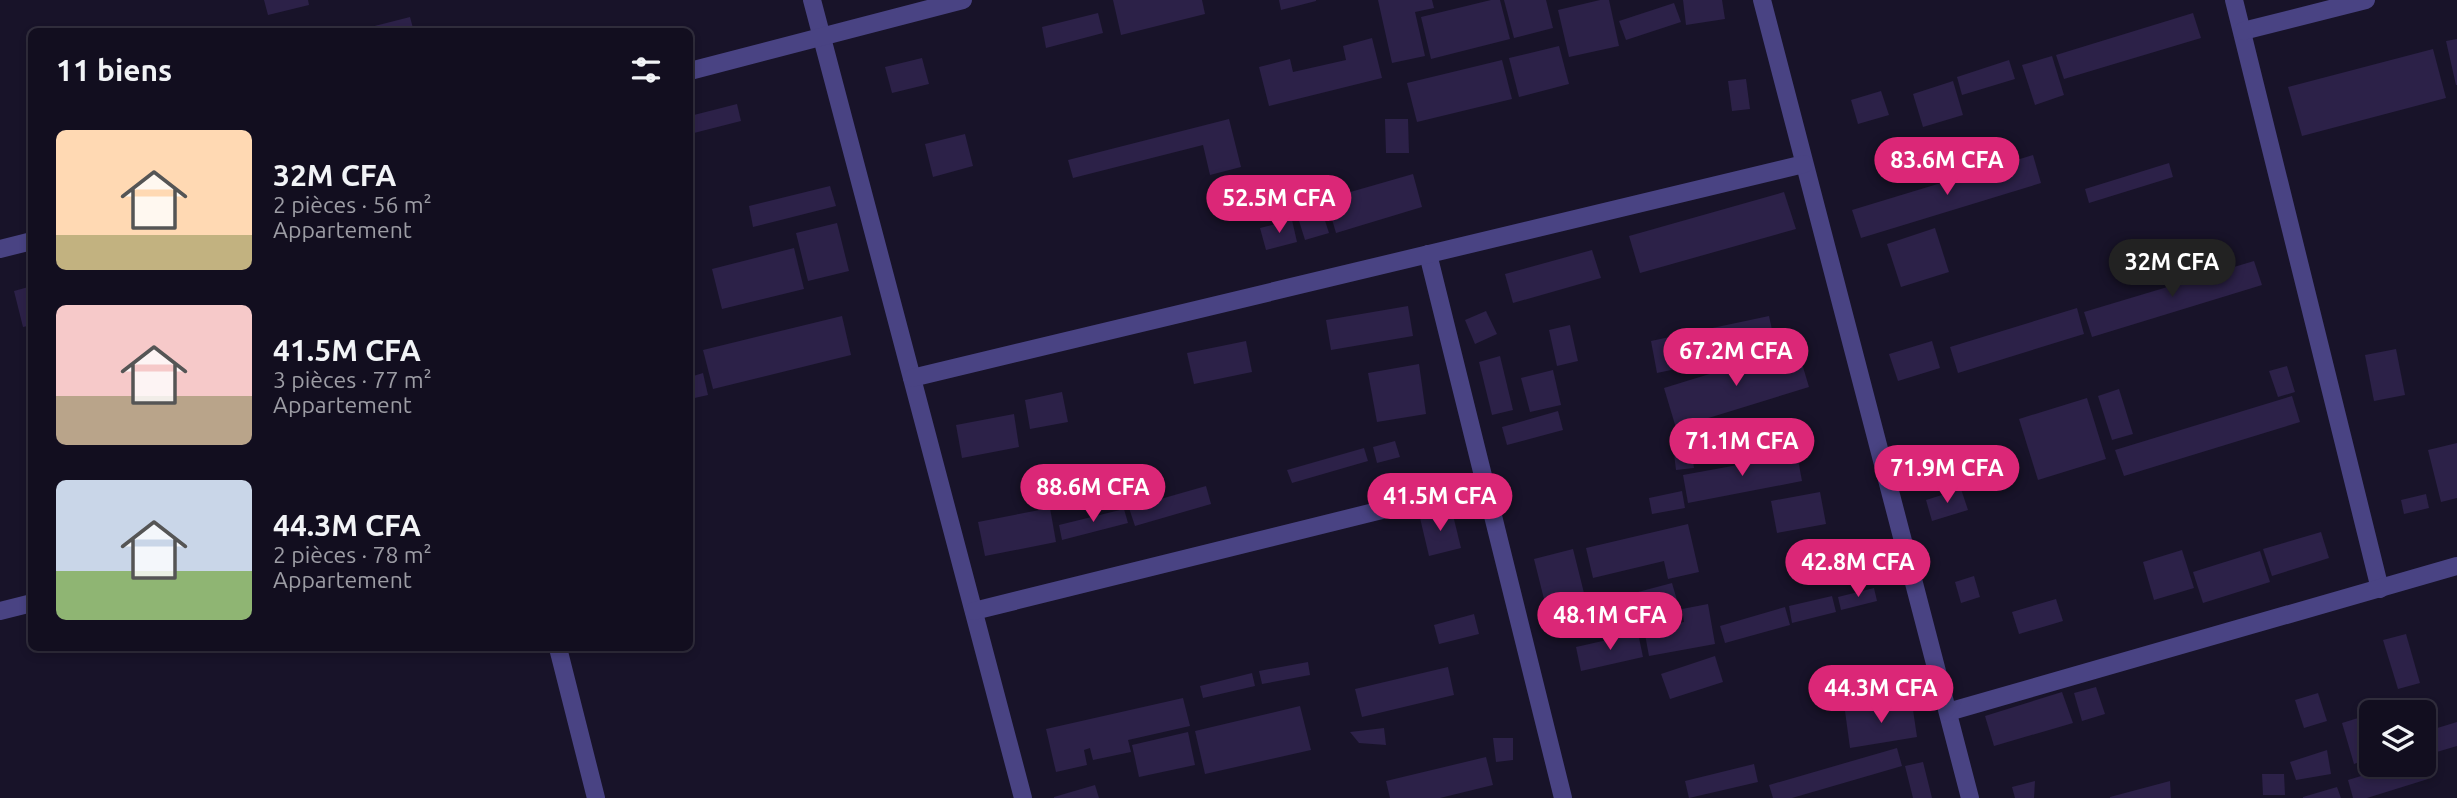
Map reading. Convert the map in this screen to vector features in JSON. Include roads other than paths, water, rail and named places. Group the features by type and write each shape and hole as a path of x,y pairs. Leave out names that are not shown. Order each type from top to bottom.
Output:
{"street":[{"path":"812,0 1023,798"},
{"path":"693,70 963,0"},
{"path":"1762,0 1969,798"},
{"path":"2235,0 2380,589"},
{"path":"2243,31 2366,0"},
{"path":"912,378 1804,164"},
{"path":"0,249 28,242"},
{"path":"1428,254 1563,798"},
{"path":"974,611 1487,484"},
{"path":"1948,712 2457,566"},
{"path":"0,611 28,605"},
{"path":"559,651 596,798"}]}
